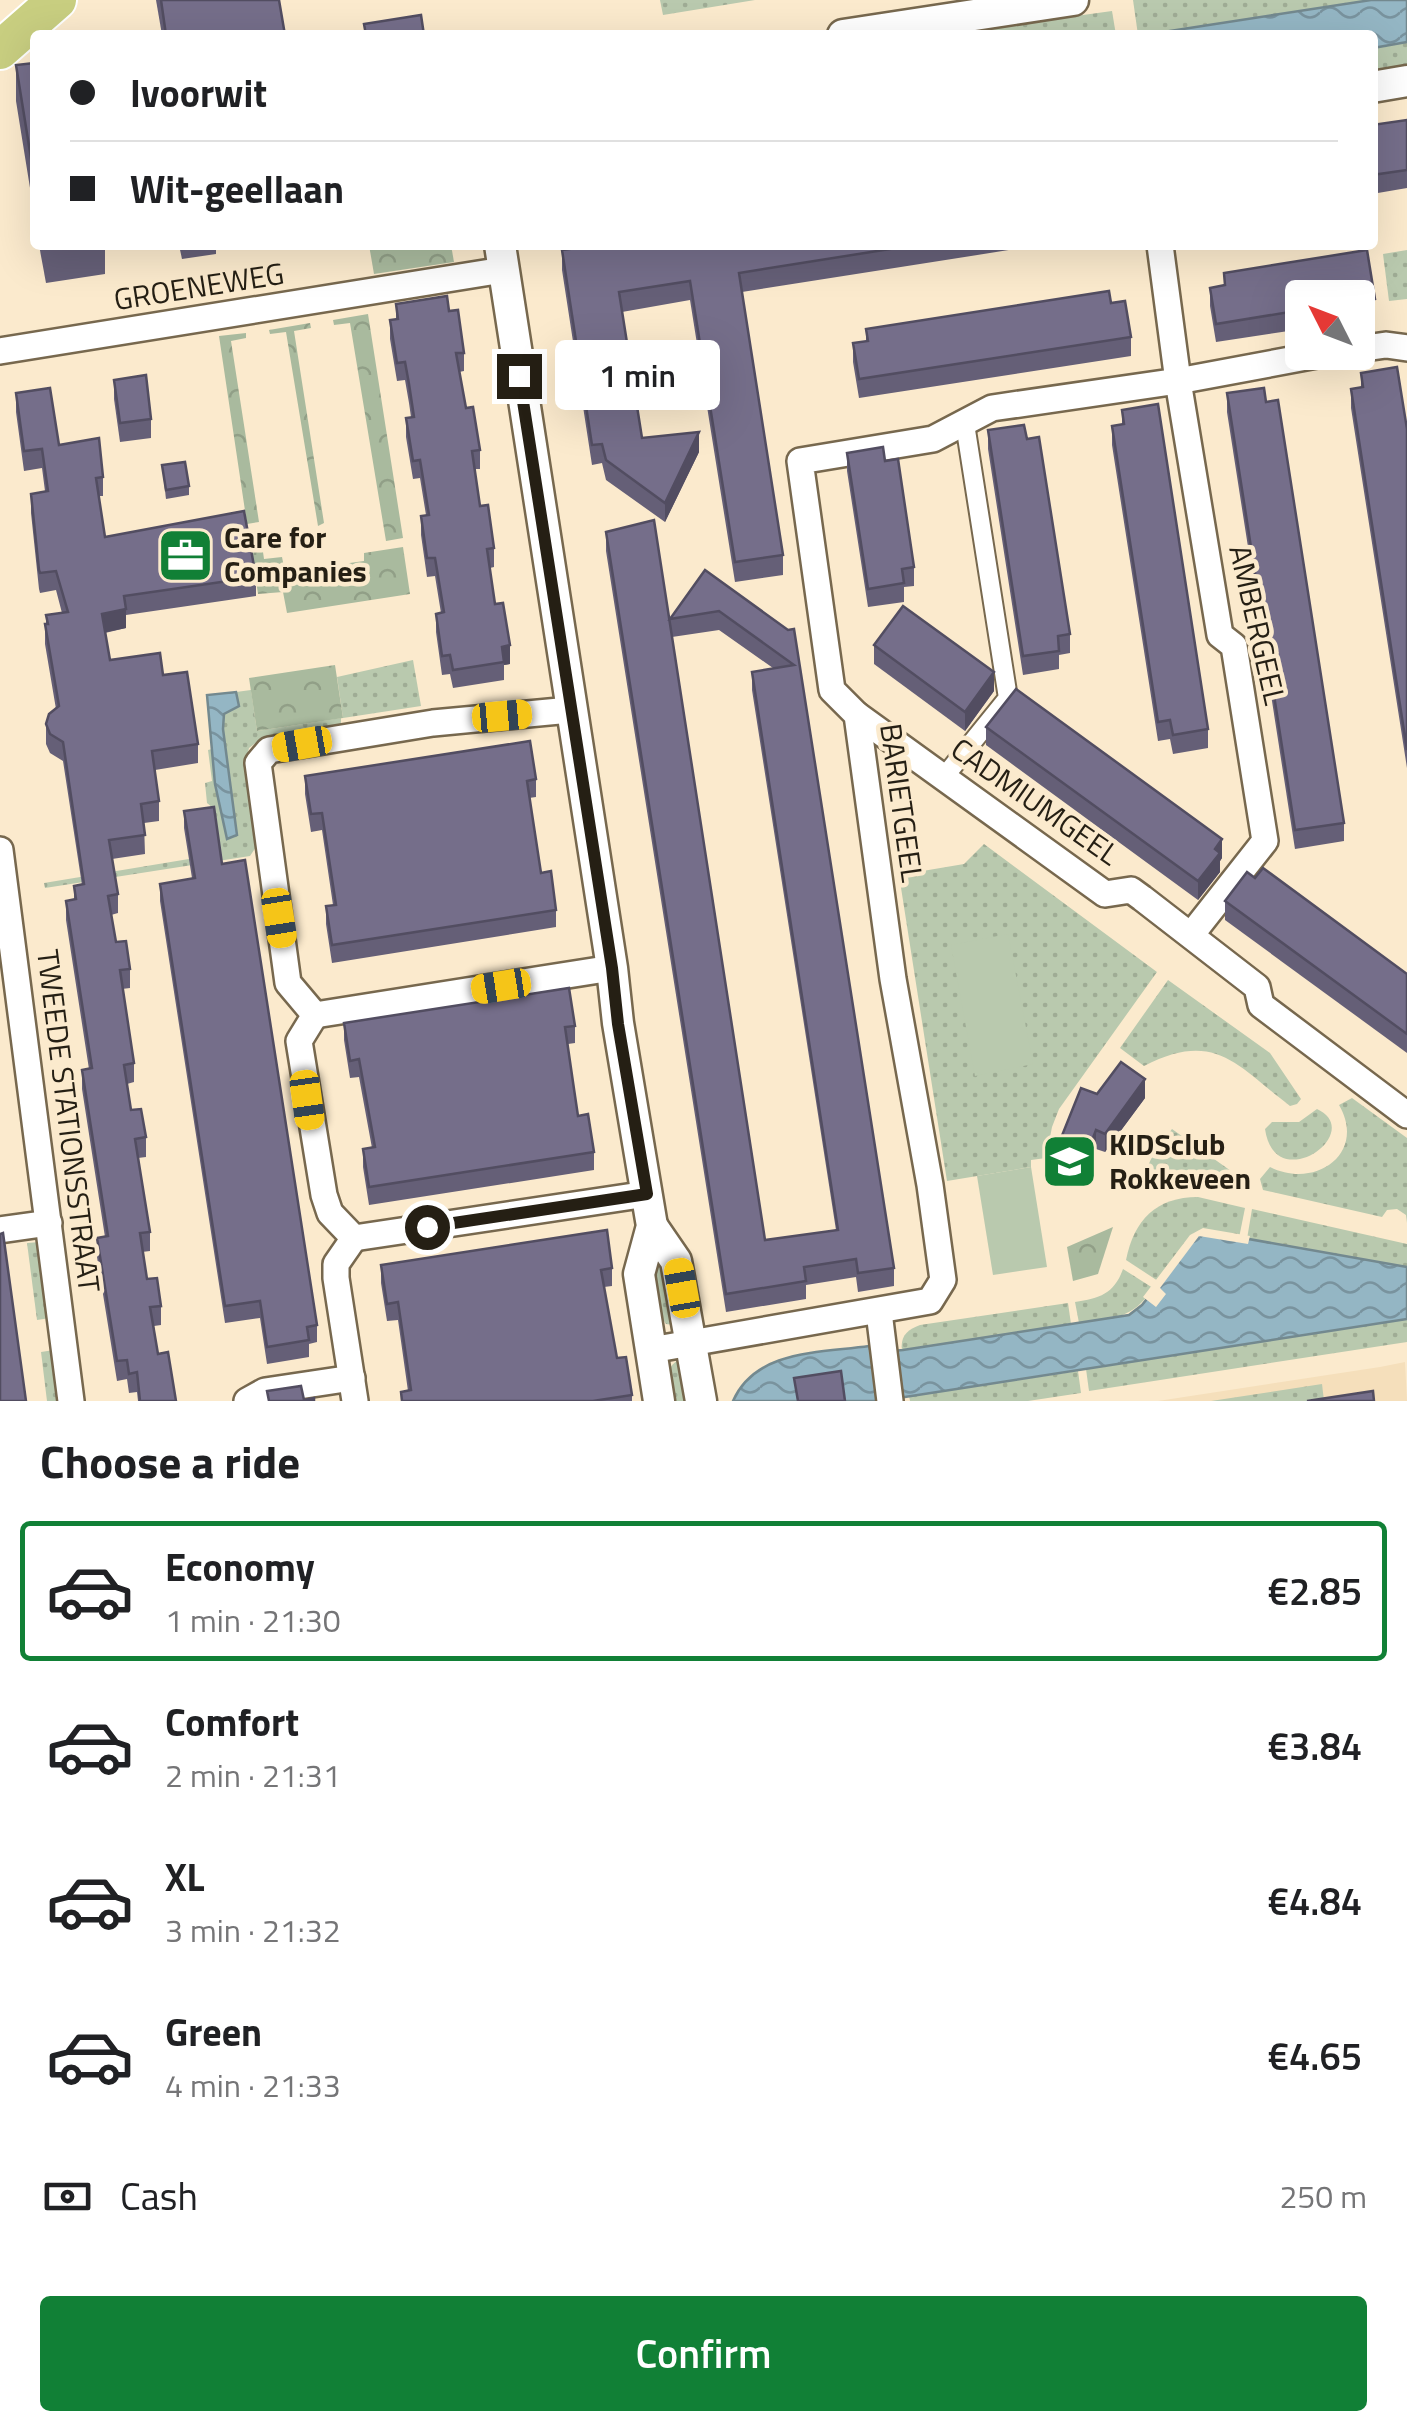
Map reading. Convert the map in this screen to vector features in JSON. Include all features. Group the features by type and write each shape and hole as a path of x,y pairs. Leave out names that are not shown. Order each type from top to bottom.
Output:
{"main road":[{"path":"0,50 57,0"}],"street":[{"path":"876,30 1073,0"},
{"path":"1378,86 1407,81"},
{"name":"AMBERGEEL","path":"1161,250 1220,635 1234,646 1266,840 1190,935"},
{"path":"502,258 652,1226 639,1274 659,1401"},
{"name":"GROENEWEG","path":"0,351 467,276 502,258"},
{"path":"1375,347 1407,348"},
{"name":"BARIETGEEL","path":"652,1350 930,1302 943,1280 890,962 857,715 832,690 800,461 933,439 992,408 1285,361"},
{"path":"944,778 1008,698 966,424"},
{"path":"316,1014 288,983 258,763 261,756 270,750 433,723 570,710"},
{"name":"CADMIUMGEEL","path":"857,715 1105,894 1132,890 1257,987 1261,1005 1407,1115"},
{"name":"TWEEDE STATIONSSTRAAT","path":"0,850 72,1401"},
{"path":"354,1238 330,1212 311,1129 299,1042 316,1014 612,968"},
{"path":"247,1401 265,1391 354,1389 336,1264 354,1238 647,1194"},
{"path":"0,1230 49,1223"},
{"path":"652,1226 676,1261 700,1401"},
{"path":"879,1312 890,1401"}],"shaded area":[{"path":"1405,1362 1407,1401 1158,1401 1380,1367"}],"green space":[{"path":"660,0 755,0 663,15"},
{"path":"1133,0 1371,0 1176,30 1137,30"},
{"path":"1112,11 1115,30 975,30"},
{"path":"1407,42 1407,69 1378,73 1378,47"},
{"path":"370,250 452,250 454,262 374,274"},
{"path":"1407,250 1407,299 1389,301 1383,254"},
{"path":"368,314 403,538 386,541 350,323 334,325 333,320"},
{"path":"310,323 311,328 294,331 324,523 318,526 286,332 270,334 269,330"},
{"path":"246,333 246,338 231,341 259,522 247,524 219,336"},
{"path":"260,531 264,559 282,557 285,572 364,561 364,553 403,547 410,594 287,613 283,592 258,594 249,532"},
{"path":"413,660 421,706 343,718 337,677"},
{"path":"335,665 343,718 257,731 249,678"},
{"path":"251,690 257,731 341,718 341,725 261,739 249,748 245,764 258,844 250,856 45,888 44,883 219,854 213,808 207,803 205,783 212,781 208,750 212,749 227,839 237,835 224,713 238,705 236,692"},
{"path":"984,844 1157,972 1059,1109 1046,1158 1031,1160 1031,1167 947,1181 899,875 964,864"},
{"path":"1008,934 1033,1064 975,1076 951,945"},
{"path":"1168,980 1270,1053 1301,1099 1297,1104 1290,1106 1224,1057 1190,1051 1144,1066 1120,1048"},
{"path":"1352,1098 1407,1138 1407,1223 1406,1215 1397,1209 1387,1210 1382,1217 1263,1190 1260,1179 1270,1167 1304,1174 1332,1163 1342,1152 1346,1138 1346,1122 1339,1105"},
{"path":"1317,1109 1330,1119 1331,1132 1314,1154 1284,1158 1272,1149 1265,1129 1272,1122 1299,1122"},
{"path":"1172,1129 1239,1180 1234,1183 1191,1175 1154,1184 1147,1182 1150,1161"},
{"path":"1031,1167 1047,1267 993,1275 977,1176"},
{"path":"1198,1197 1245,1208 1239,1238 1158,1281 1126,1260 1135,1233 1149,1214 1170,1201"},
{"path":"1252,1209 1407,1244 1407,1267 1247,1239"},
{"path":"1113,1227 1098,1274 1073,1281 1067,1247"},
{"path":"40,1242 50,1318 37,1320 27,1243"},
{"path":"654,1246 659,1247 674,1325 666,1324 654,1306"},
{"path":"1123,1269 1153,1288 1130,1312 1079,1323 1075,1302 1105,1293"},
{"path":"1068,1303 1071,1324 902,1351 905,1334 920,1325"},
{"path":"1407,1319 1407,1342 1089,1391 1086,1369"},
{"path":"54,1350 61,1401 47,1401 41,1352"},
{"path":"679,1360 693,1401 667,1401 669,1372"},
{"path":"1078,1371 1081,1393 1028,1401 910,1401 909,1396"},
{"path":"1322,1384 1324,1401 1211,1401"}],"water":[{"path":"1371,0 1407,0 1407,42 1378,47 1378,30 1176,30"},
{"path":"236,692 239,706 224,714 223,729 237,835 227,839 215,784 207,695"},
{"path":"1209,1232 1407,1267 1407,1319 879,1401 733,1401 757,1371 792,1357 869,1346 871,1353 903,1350 1129,1315 1142,1305 1198,1235"}],"pier":[{"path":"1203,1228 1250,1236 1248,1244 1199,1236 1160,1288 1166,1294 1156,1307 1143,1297 1190,1235"}],"building":[{"path":"161,0 279,0 284,30 165,30"},
{"path":"421,15 423,30 365,30 364,24"},
{"path":"30,64 30,152 16,65"},
{"path":"1407,120 1407,170 1378,174 1378,124"},
{"path":"562,250 884,250 739,273 783,555 735,562 690,281 619,292 642,438 699,432 665,503 606,460 602,444 592,445"},
{"path":"1367,250 1372,280 1285,280 1285,313 1216,324 1210,288 1225,285 1224,273"},
{"path":"1109,291 1111,303 1125,301 1131,337 859,379 853,343 868,341 866,329"},
{"path":"447,296 449,311 458,310 464,353 456,353 466,408 473,407 480,450 472,451 480,506 488,505 494,548 487,549 495,604 503,603 510,645 502,647 504,662 453,670 450,655 442,656 436,614 444,612 435,558 427,558 421,516 429,515 420,460 413,461 406,418 414,417 409,384 405,362 397,363 390,320 398,319 396,304"},
{"path":"1397,367 1407,429 1407,750 1351,389 1363,387 1361,373"},
{"path":"146,375 151,419 120,423 114,380"},
{"path":"50,388 59,445 99,438 103,477 96,478 105,537 244,511 256,577 124,596 126,609 102,614 110,660 160,653 163,675 187,672 198,744 152,751 159,801 141,804 145,835 109,840 118,894 108,896 116,942 126,941 130,969 120,970 134,1063 124,1065 131,1110 141,1109 146,1137 135,1139 150,1232 140,1233 147,1279 157,1278 161,1306 150,1307 158,1354 168,1352 176,1401 140,1401 137,1372 129,1374 127,1360 117,1361 97,1238 108,1236 82,1070 92,1068 66,901 76,899 74,886 84,884 63,742 50,734 46,724 49,714 59,706 46,615 68,612 56,571 39,570 31,494 48,491 42,449 24,451 16,393"},
{"path":"1264,388 1266,402 1278,400 1344,823 1295,830 1227,393"},
{"path":"1158,404 1208,729 1173,735 1170,720 1158,722 1112,426 1124,424 1122,410"},
{"path":"1024,425 1027,439 1039,437 1070,634 1058,636 1059,651 1023,656 988,430"},
{"path":"883,447 885,461 898,459 914,567 902,569 904,583 868,589 847,453"},
{"path":"185,462 189,486 166,490 162,465"},
{"path":"654,520 765,1240 838,1230 752,672 794,665 719,611 670,619 705,570 788,630 794,629 894,1268 858,1273 856,1259 804,1267 806,1281 726,1294 606,532"},
{"path":"903,606 994,672 965,712 874,645"},
{"path":"1016,689 1222,839 1215,849 1220,853 1198,881 986,727"},
{"path":"530,741 536,779 527,781 541,873 551,871 556,910 332,945 326,906 336,905 322,813 311,814 305,776"},
{"path":"214,807 222,864 245,860 317,1325 307,1327 309,1340 267,1347 260,1301 225,1306 160,884 195,878 184,811"},
{"path":"1263,868 1407,974 1407,1034 1225,901 1247,872 1255,878"},
{"path":"569,988 575,1026 565,1027 578,1116 588,1114 594,1152 369,1187 363,1149 375,1147 359,1059 350,1061 344,1023"},
{"path":"1121,1062 1145,1079 1105,1134 1096,1130 1087,1154 1059,1143 1081,1088 1097,1094"},
{"path":"607,1230 612,1268 601,1270 617,1358 626,1357 632,1395 593,1401 402,1401 401,1392 411,1390 398,1302 387,1304 381,1265"},
{"path":"3,1233 26,1401 0,1401"},
{"path":"841,1371 845,1401 798,1401 794,1378"},
{"path":"301,1386 304,1400 314,1401 269,1401 267,1391"},
{"path":"1373,1391 1374,1401 1307,1401"}],"place":[{"name":"Care for Companies","path":"185,555"},
{"name":"KIDSclub Rokkeveen","path":"1070,1162"}],"route":[{"path":"427,1227 647,1194 519,376"}]}
